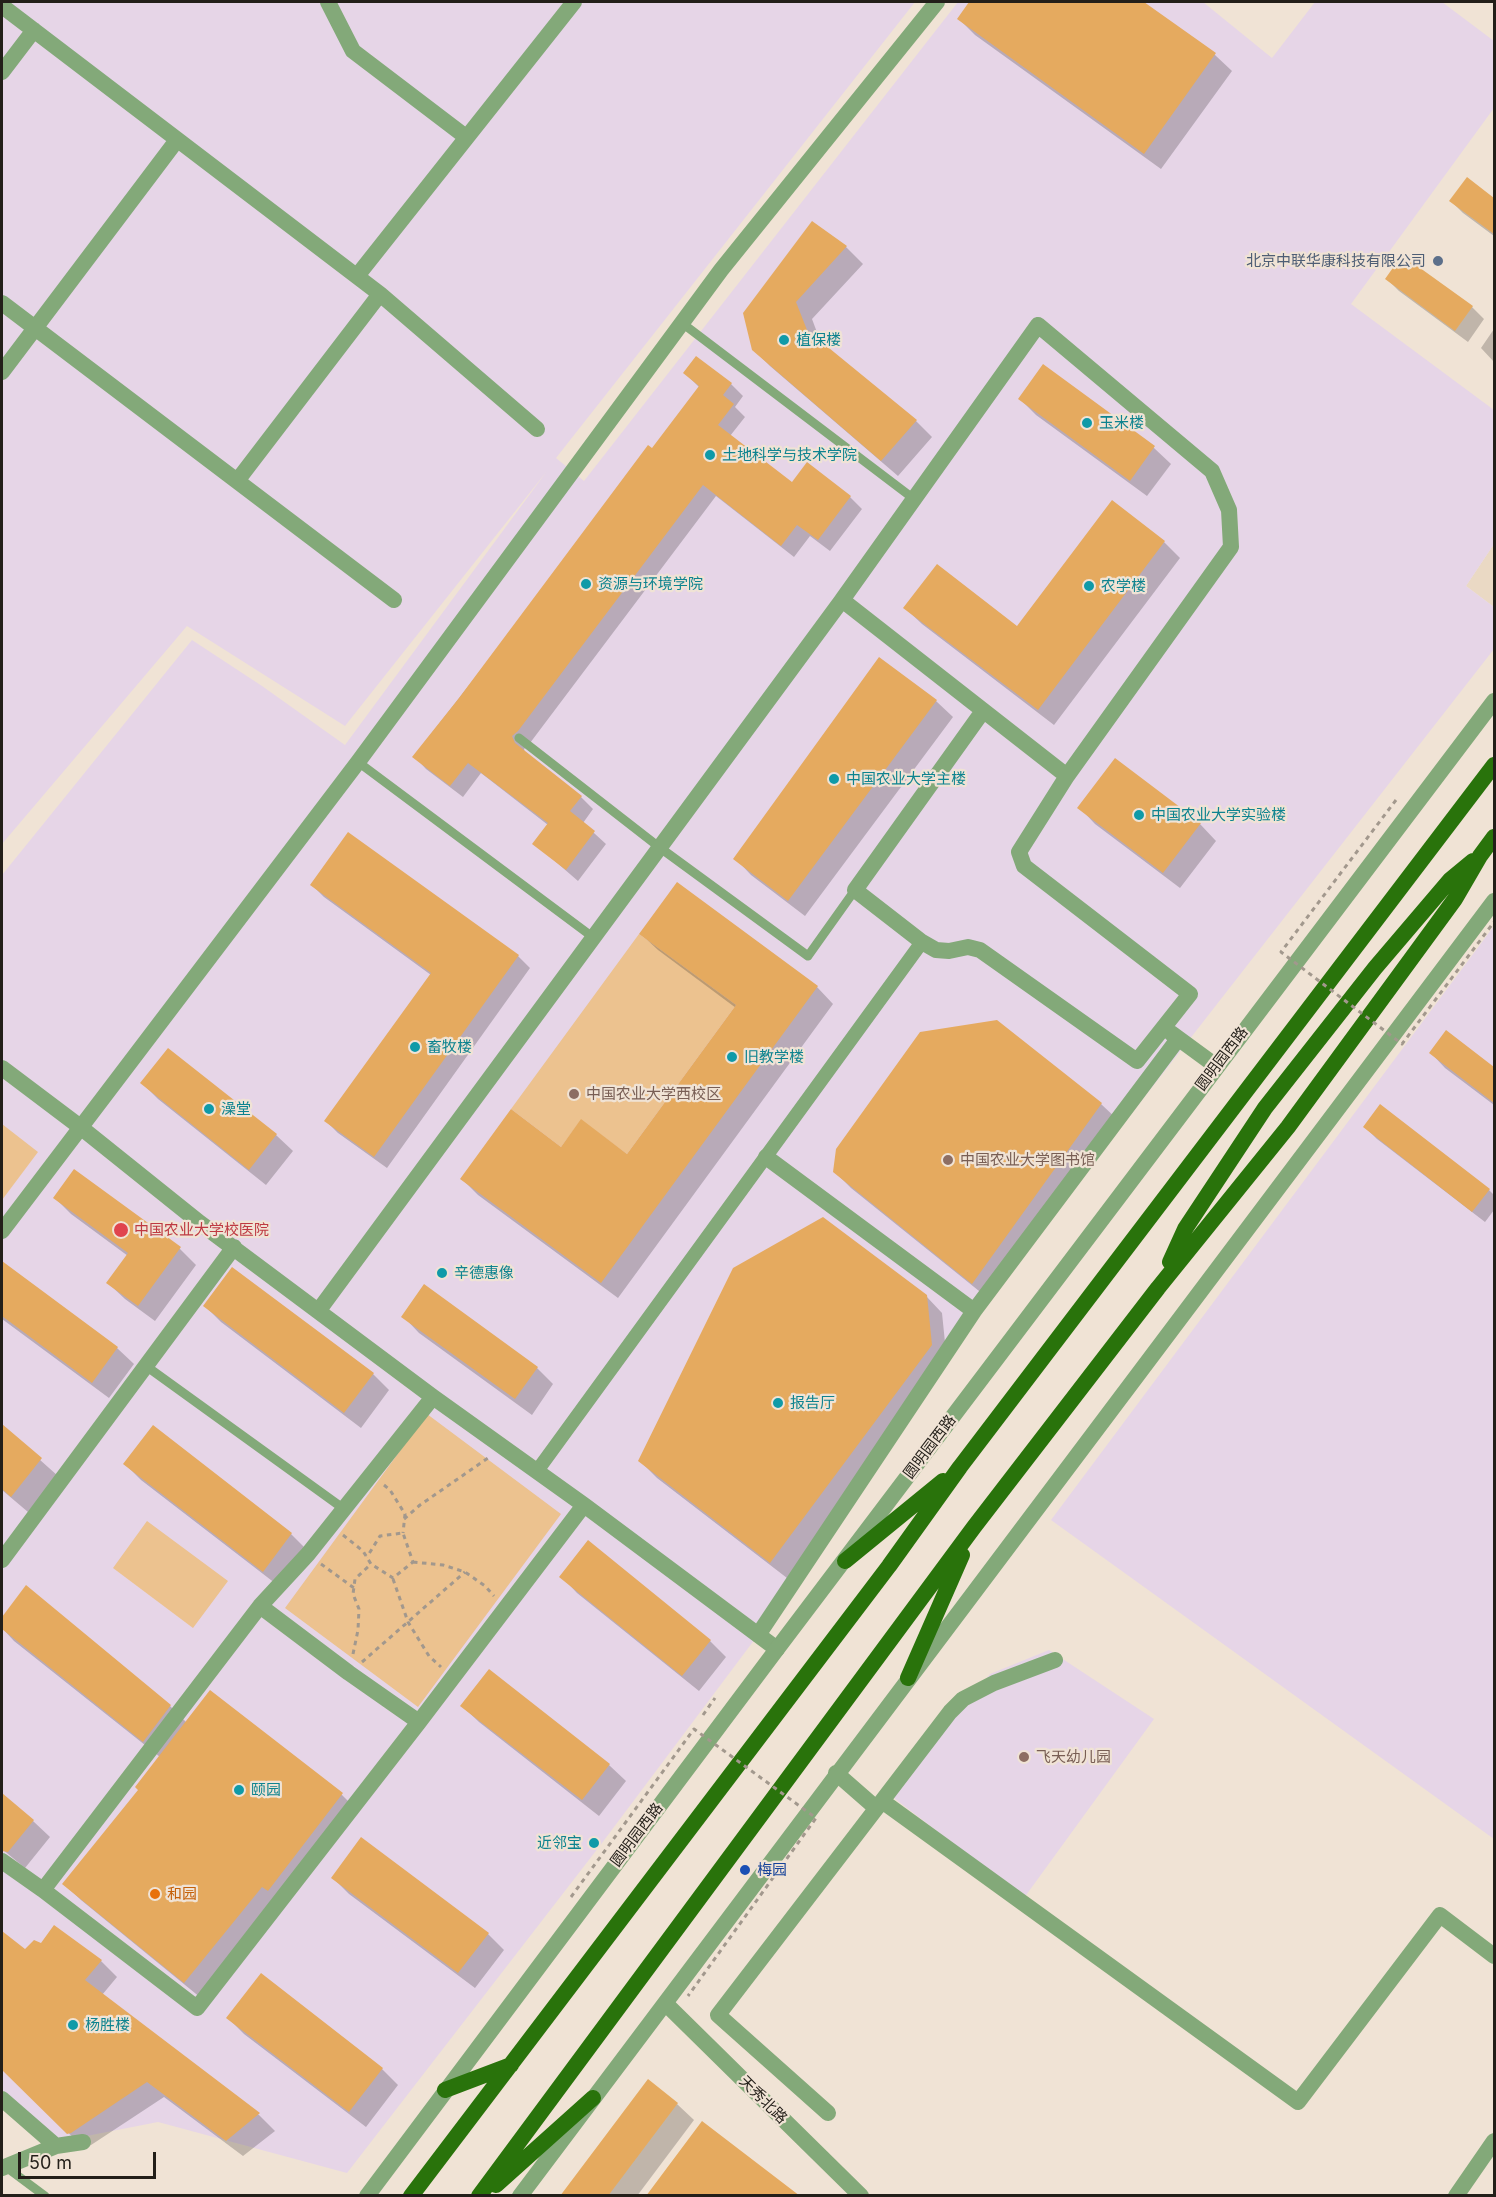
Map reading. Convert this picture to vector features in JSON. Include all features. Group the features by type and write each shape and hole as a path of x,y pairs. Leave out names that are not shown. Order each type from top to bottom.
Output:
{"main road":[{"path":"411,2196 890,1566 960,1467 1494,765"},
{"path":"479,2196 974,1527 1158,1288 1288,1127 1455,899 1494,837"},
{"path":"1158,1288 1185,1229 1264,1108 1375,968 1450,880 1480,856"},
{"path":"844,1561 960,1467"},
{"path":"908,1678 974,1527"},
{"path":"446,2090 511,2064"},
{"path":"484,2196 593,2098"}],"street":[{"path":"328,2 353,51 466,137"},
{"path":"357,276 574,2"},
{"path":"2,1231 79,1126 358,762 721,270 937,2"},
{"path":"2,6 380,294 537,429"},
{"path":"2,72 34,30"},
{"path":"2,372 177,140"},
{"path":"237,481 380,294"},
{"path":"2,303 394,600"},
{"path":"319,1310 842,600 1038,325 1212,471 1229,510 1231,547 1067,776 1018,852 1024,866 1190,994 1137,1061 980,950 968,947 949,951 936,950 922,942 855,890 983,711"},
{"path":"842,600 1067,776"},
{"name":"圆明园西路","path":"367,2196 1216,1066 1494,701"},
{"path":"520,2196 1494,901"},
{"path":"537,1471 922,942"},
{"path":"1163,1027 1216,1066"},
{"path":"758,1635 974,1311 1178,1039"},
{"path":"2,1068 200,1223 777,1649"},
{"path":"766,1157 974,1311"},
{"path":"2,1560 234,1247"},
{"path":"43,1890 260,1606 308,1554 433,1397"},
{"path":"2,1861 197,2008 420,1722 584,1505"},
{"path":"260,1606 349,1673 420,1722"},
{"path":"828,2113 718,2015 950,1712 963,1699 994,1683 1055,1660"},
{"path":"836,1773 1298,2102 1440,1915 1494,1956"},
{"name":"天秀北路","path":"666,2004 861,2196"},
{"path":"2,2099 56,2146"},
{"path":"1456,2196 1494,2141"},
{"path":"3,2167 56,2146 83,2142"}],"lane":[{"path":"682,323 914,499"},
{"path":"519,738 659,847 808,956 855,890"},
{"path":"358,762 594,938"},
{"path":"146,1366 344,1509"},
{"path":"3,2167 45,2196"}],"path":[{"path":"1396,800 1281,952 1402,1044 1494,922"},
{"path":"404,1519 420,1505 503,1447"},
{"path":"371,1475 390,1490 405,1514 403,1533 413,1562"},
{"path":"331,1526 363,1551 371,1564 393,1578 408,1622 429,1656 453,1678"},
{"path":"367,1557 380,1536 403,1533"},
{"path":"308,1554 354,1588"},
{"path":"393,1578 413,1562 443,1564 465,1572 485,1586 505,1609"},
{"path":"349,1673 358,1630 358,1609 353,1594 355,1580 371,1564"},
{"path":"349,1673 465,1572"},
{"path":"571,1897 694,1729 816,1818 688,1996"}],"shaded area":[{"name":"中国农业大学西校区","path":"2,2 915,2 556,458 584,481 958,2 1203,2 1272,58 1315,2 1442,2 1494,41 1494,108 1351,304 1494,410 1494,544 1466,586 1494,607 1494,649 976,1313 758,1635 602,1843 347,2173 158,2122 61,2141 2,2090 2,875 192,640 345,745 547,471 345,726 187,626 2,844"},
{"path":"1494,544 1494,607 1466,586"},
{"path":"1494,926 1494,1839 1051,1520"},
{"path":"639,934 736,1005 627,1154 581,1120 561,1147 511,1109"},
{"path":"2,1124 38,1152 2,1200"},
{"path":"427,1414 561,1514 418,1707 285,1608"},
{"path":"147,1521 228,1581 193,1628 113,1568"},
{"name":"飞天幼儿园","path":"1049,1650 1154,1719 1024,1898 890,1795 990,1674"}],"building":[{"path":"969,2 1144,2 1216,53 1144,154 957,19"},
{"path":"1467,177 1494,198 1494,234 1449,201"},
{"name":"植保楼","path":"812,221 847,246 796,302 807,330 917,420 881,461 752,350 743,313"},
{"path":"1402,255 1473,306 1455,331 1385,279"},
{"path":"696,356 732,383 723,395 734,404 718,425 792,482 807,462 851,496 818,540 797,525 781,546 703,485 512,736 515,743 582,796 570,811 595,831 566,870 532,844 548,823 468,763 450,786 412,757 459,698 648,445 652,448 699,386 683,373"},
{"name":"玉米楼","path":"1043,364 1155,446 1130,481 1018,399"},
{"name":"农学楼","path":"1112,500 1165,541 1038,710 903,608 937,564 1017,626"},
{"name":"中国农业大学主楼","path":"879,657 937,700 788,901 733,859"},
{"name":"中国农业大学实验楼","path":"1115,758 1201,823 1163,873 1077,808"},
{"name":"畜牧楼","path":"348,832 519,955 374,1157 324,1121 431,973 310,885"},
{"name":"旧教学楼","path":"677,882 818,986 601,1283 460,1179 511,1109 561,1147 581,1119 627,1154 736,1005 639,934"},
{"name":"中国农业大学图书馆","path":"997,1020 1102,1103 972,1284 833,1172 836,1149 920,1032"},
{"path":"1446,1030 1494,1067 1494,1103 1429,1053"},
{"name":"澡堂","path":"168,1048 277,1134 249,1170 140,1083"},
{"path":"1380,1104 1490,1189 1472,1212 1363,1127"},
{"path":"74,1169 181,1247 138,1306 106,1283 128,1253 53,1198"},
{"name":"报告厅","path":"823,1217 927,1295 932,1345 770,1563 638,1461 733,1268"},
{"path":"2,1261 118,1347 92,1383 2,1316"},
{"path":"232,1267 374,1373 344,1413 203,1306"},
{"path":"424,1284 538,1367 515,1399 401,1317"},
{"path":"2,1424 42,1458 11,1497 2,1489"},
{"path":"153,1425 292,1533 263,1572 123,1464"},
{"path":"588,1540 711,1640 682,1676 559,1577"},
{"path":"26,1585 171,1705 143,1742 2,1629 2,1617"},
{"path":"489,1669 610,1764 582,1800 460,1706"},
{"path":"210,1690 343,1793 268,1891 262,1887 184,1983 62,1884 138,1790 135,1787"},
{"path":"2,1793 34,1820 8,1852 2,1851"},
{"path":"361,1837 489,1933 458,1973 331,1878"},
{"name":"杨胜楼","path":"54,1925 102,1960 85,1980 260,2113 226,2141 147,2082 67,2134 2,2070 2,1931 25,1949 34,1940 41,1943"},
{"path":"261,1973 383,2068 349,2112 226,2018"},
{"path":"648,2079 678,2103 608,2196 560,2196"},
{"path":"702,2121 800,2196 646,2196"}],"place":[{"name":"北京中联华康科技有限公司","path":"1438,261"},
{"name":"植保楼","path":"784,340"},
{"name":"玉米楼","path":"1087,423"},
{"name":"土地科学与技术学院","path":"710,455"},
{"name":"资源与环境学院","path":"586,584"},
{"name":"农学楼","path":"1089,586"},
{"name":"中国农业大学主楼","path":"834,779"},
{"name":"中国农业大学实验楼","path":"1139,815"},
{"name":"畜牧楼","path":"415,1047"},
{"name":"旧教学楼","path":"732,1057"},
{"name":"中国农业大学西校区","path":"574,1094"},
{"name":"澡堂","path":"209,1109"},
{"name":"中国农业大学图书馆","path":"948,1160"},
{"name":"中国农业大学校医院","path":"121,1230"},
{"name":"辛德惠像","path":"442,1273"},
{"name":"报告厅","path":"778,1403"},
{"name":"飞天幼儿园","path":"1024,1757"},
{"name":"颐园","path":"239,1790"},
{"name":"近邻宝","path":"594,1843"},
{"name":"梅园","path":"745,1870"},
{"name":"和园","path":"155,1894"},
{"name":"杨胜楼","path":"73,2025"}]}
